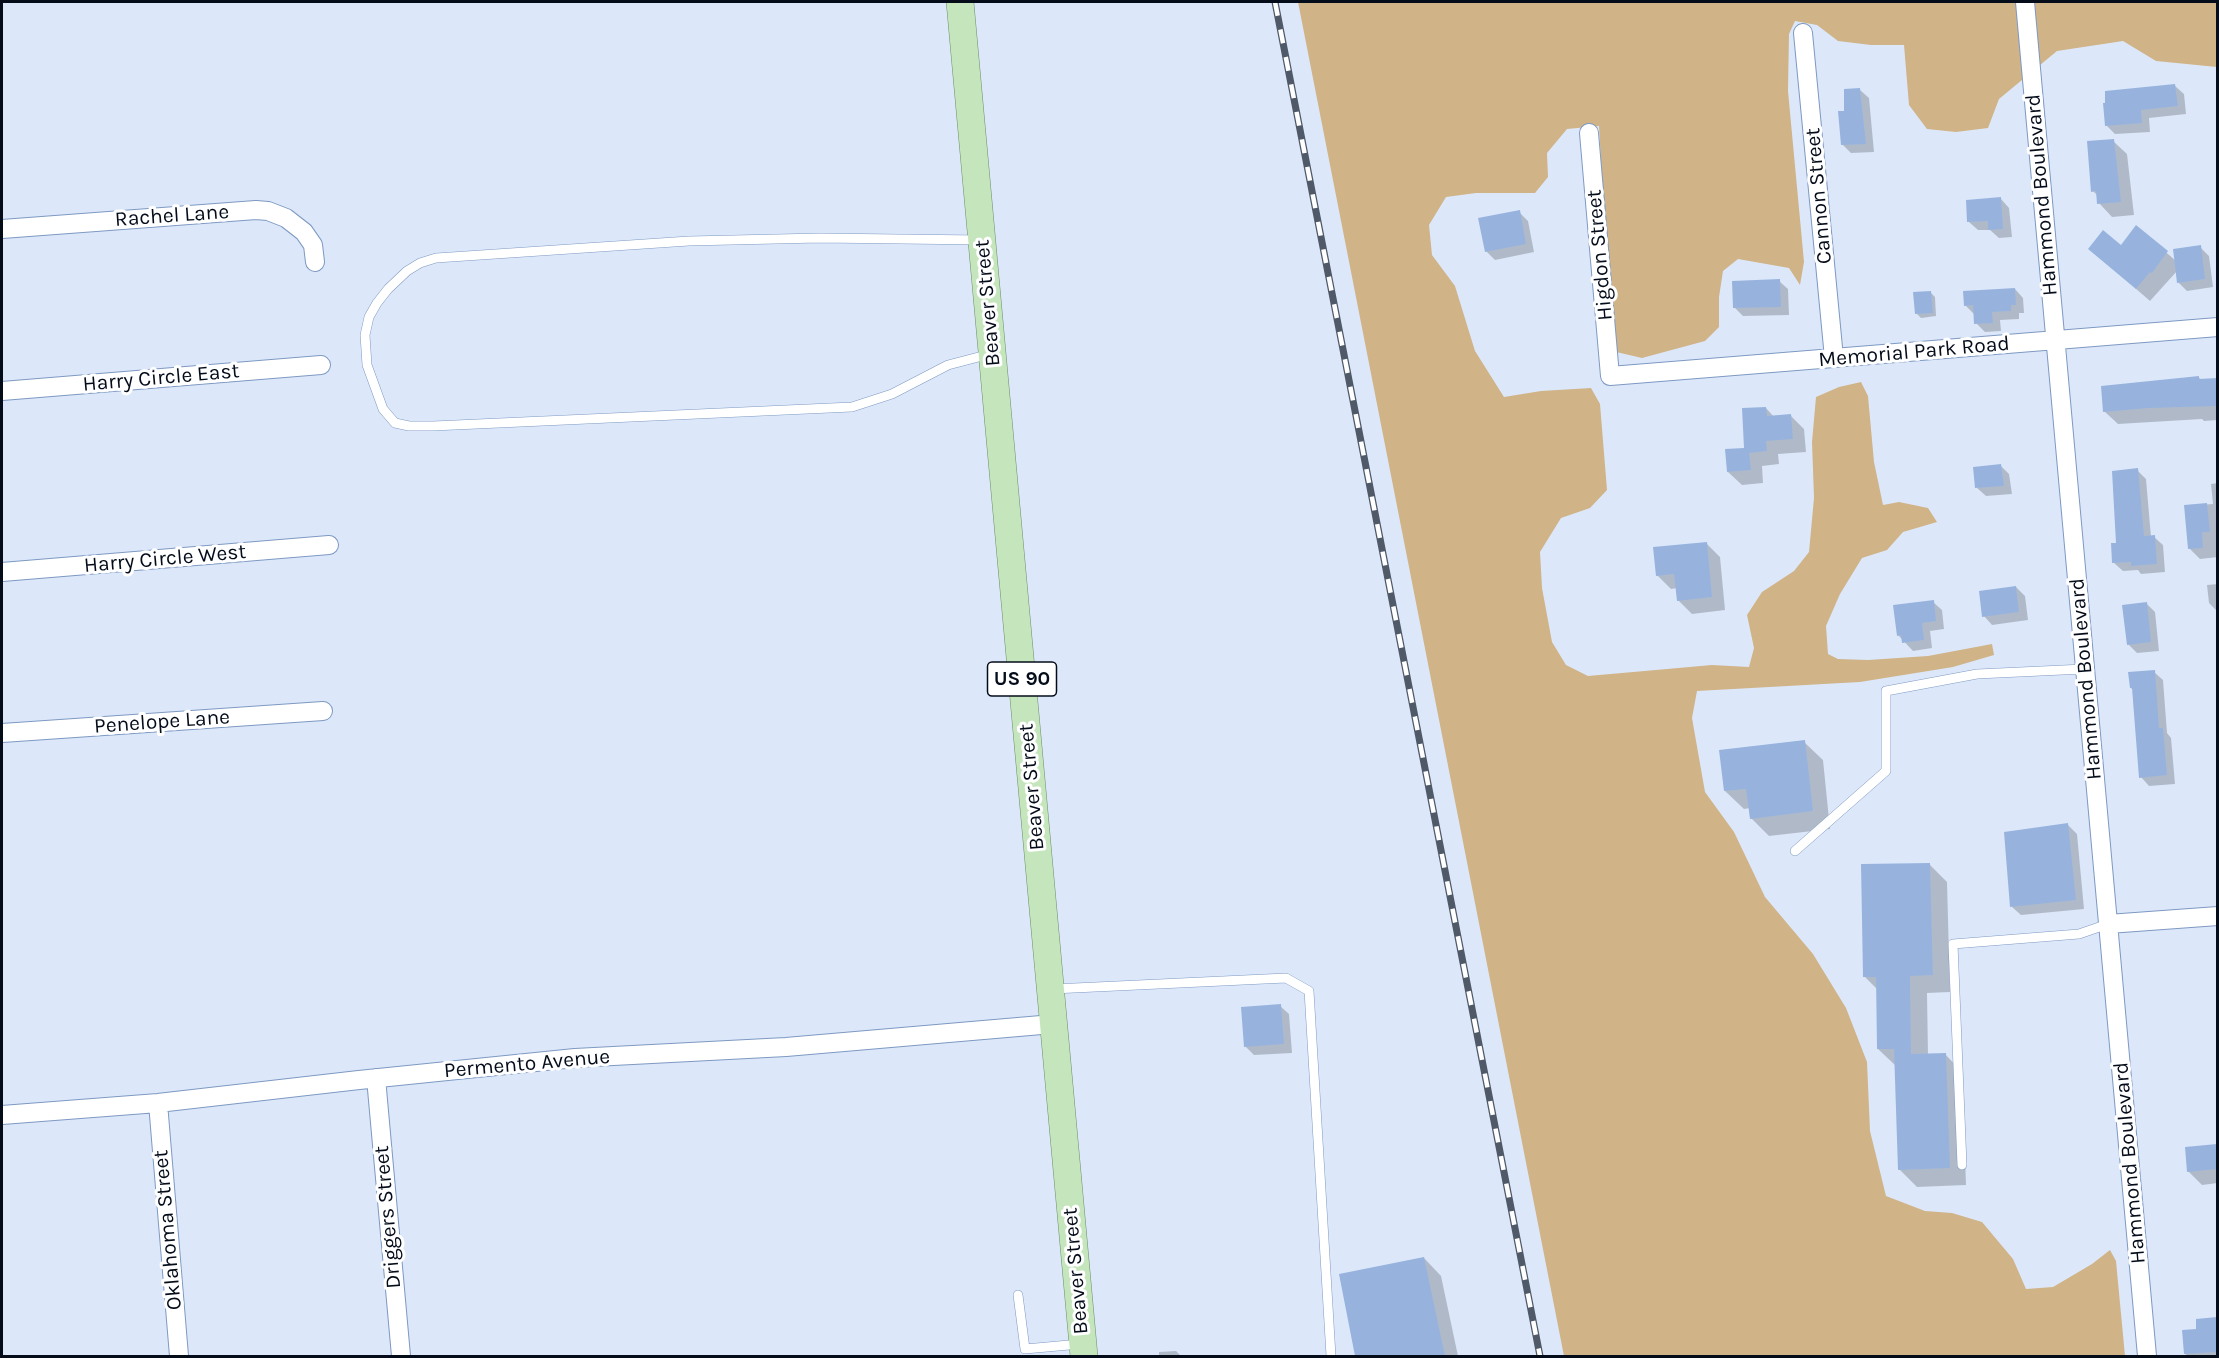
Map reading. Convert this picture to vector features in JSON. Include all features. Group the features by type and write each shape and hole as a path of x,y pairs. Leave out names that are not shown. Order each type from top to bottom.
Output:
{"main road":[{"name":"Beaver Street","path":"960,2 1083,1350"}],"street":[{"name":"Hammond Boulevard","path":"2025,2 2147,1356"},
{"name":"Cannon Street","path":"1803,33 1834,358"},
{"name":"Higdon Street","path":"1589,133 1610,376"},
{"name":"Rachel Lane","path":"2,229 268,211 286,218 304,232 313,245 315,262"},
{"name":"Memorial Park Road","path":"1610,376 2217,327"},
{"name":"Harry Circle East","path":"2,391 321,365"},
{"name":"Harry Circle West","path":"2,572 329,545"},
{"name":"Penelope Lane","path":"2,733 323,711"},
{"path":"2108,924 2217,916"},
{"name":"Permento Avenue","path":"2,1115 158,1104 376,1078 575,1058 815,1045 1053,1024"},
{"name":"Driggers Street","path":"376,1078 401,1356"},
{"name":"Oklahoma Street","path":"158,1104 179,1356"}],"lane":[{"path":"982,240 820,238 689,241 436,258 420,263 388,289 369,317 365,335 368,365 383,409 395,423 409,426 852,407 892,394 948,365 993,354"},
{"path":"1795,850 1886,771 1886,692 1977,674 2084,669"},
{"path":"1962,1166 1953,944 2079,934 2108,924"},
{"path":"1050,989 1286,978 1309,991 1331,1356"},
{"path":"1018,1295 1025,1349 1083,1350"}],"shaded area":[{"path":"1298,2 2217,2 2217,67 2156,61 2123,41 2057,51 1999,99 1988,128 1956,132 1927,129 1909,105 1904,45 1871,45 1838,41 1817,25 1795,21 1789,34 1788,91 1804,262 1800,285 1789,268 1738,259 1723,271 1719,297 1719,327 1705,341 1642,358 1612,351 1599,126 1567,129 1547,153 1548,177 1535,193 1476,193 1446,197 1429,225 1432,255 1455,286 1475,351 1504,397 1541,391 1591,388 1600,404 1607,490 1590,508 1561,518 1540,552 1542,588 1552,642 1566,665 1588,676 1712,665 1749,667 1754,648 1747,615 1762,592 1794,571 1809,552 1814,498 1812,442 1816,397 1839,387 1861,382 1868,396 1874,462 1883,505 1899,502 1928,508 1937,522 1903,532 1887,550 1862,558 1840,594 1826,626 1828,654 1838,659 1868,660 1928,656 1992,644 1994,655 1953,667 1860,682 1697,691 1692,718 1705,792 1734,832 1765,897 1813,954 1846,1008 1867,1062 1870,1131 1886,1196 1925,1211 1952,1213 1982,1222 2013,1259 2026,1289 2053,1287 2092,1264 2110,1250 2116,1261 2125,1356 1564,1356"}],"building":[{"path":"2175,84 2178,106 2141,110 2142,123 2105,126 2103,103 2105,103 2105,91"},
{"path":"1860,88 1866,144 1841,145 1838,111 1844,111 1844,89"},
{"path":"2114,139 2121,202 2097,204 2096,191 2091,192 2087,141"},
{"path":"2001,197 2003,229 1988,230 1988,221 1967,222 1966,200"},
{"path":"1520,210 1526,244 1485,252 1478,218"},
{"path":"2136,225 2168,251 2152,273 2150,272 2136,289 2088,249 2103,230 2121,245"},
{"path":"2201,245 2205,279 2177,283 2173,249"},
{"path":"1780,279 1781,307 1733,308 1732,281"},
{"path":"2015,288 2016,305 2011,305 2011,311 1992,312 1993,323 1974,324 1973,305 1964,306 1963,291"},
{"path":"1931,291 1933,313 1915,314 1913,292"},
{"path":"2199,376 2199,379 2217,378 2217,406 2103,412 2101,386"},
{"path":"1766,407 1767,416 1791,414 1793,439 1766,441 1767,451 1749,453 1751,470 1727,472 1725,449 1744,448 1742,408"},
{"path":"2001,464 2004,486 1975,488 1973,467"},
{"path":"2138,468 2144,536 2155,535 2157,564 2131,566 2131,562 2112,563 2111,543 2116,543 2112,471"},
{"path":"2207,503 2210,532 2202,532 2203,548 2188,549 2184,505"},
{"path":"1707,542 1712,597 1677,601 1674,574 1656,576 1653,547"},
{"path":"2016,586 2019,612 1982,617 1979,591"},
{"path":"1934,600 1936,621 1922,623 1924,640 1902,643 1901,635 1897,636 1893,605"},
{"path":"2147,602 2151,642 2127,645 2122,605"},
{"path":"2155,670 2159,728 2163,728 2167,775 2139,778 2132,688 2130,688 2128,672"},
{"path":"1805,740 1813,811 1750,819 1746,789 1724,791 1719,750"},
{"path":"2068,823 2076,900 2010,907 2004,832"},
{"path":"1930,863 1933,975 1910,976 1911,1054 1946,1053 1950,1168 1898,1170 1894,1049 1877,1049 1876,977 1863,977 1861,864"},
{"path":"1281,1004 1284,1044 1244,1047 1241,1007"},
{"path":"2217,1144 2217,1169 2187,1172 2185,1147"},
{"path":"1424,1257 1445,1356 1355,1356 1339,1274"},
{"path":"2217,1317 2217,1352 2184,1354 2182,1330 2196,1329 2196,1319"}],"railway":[{"path":"1275,2 1540,1356"}]}
